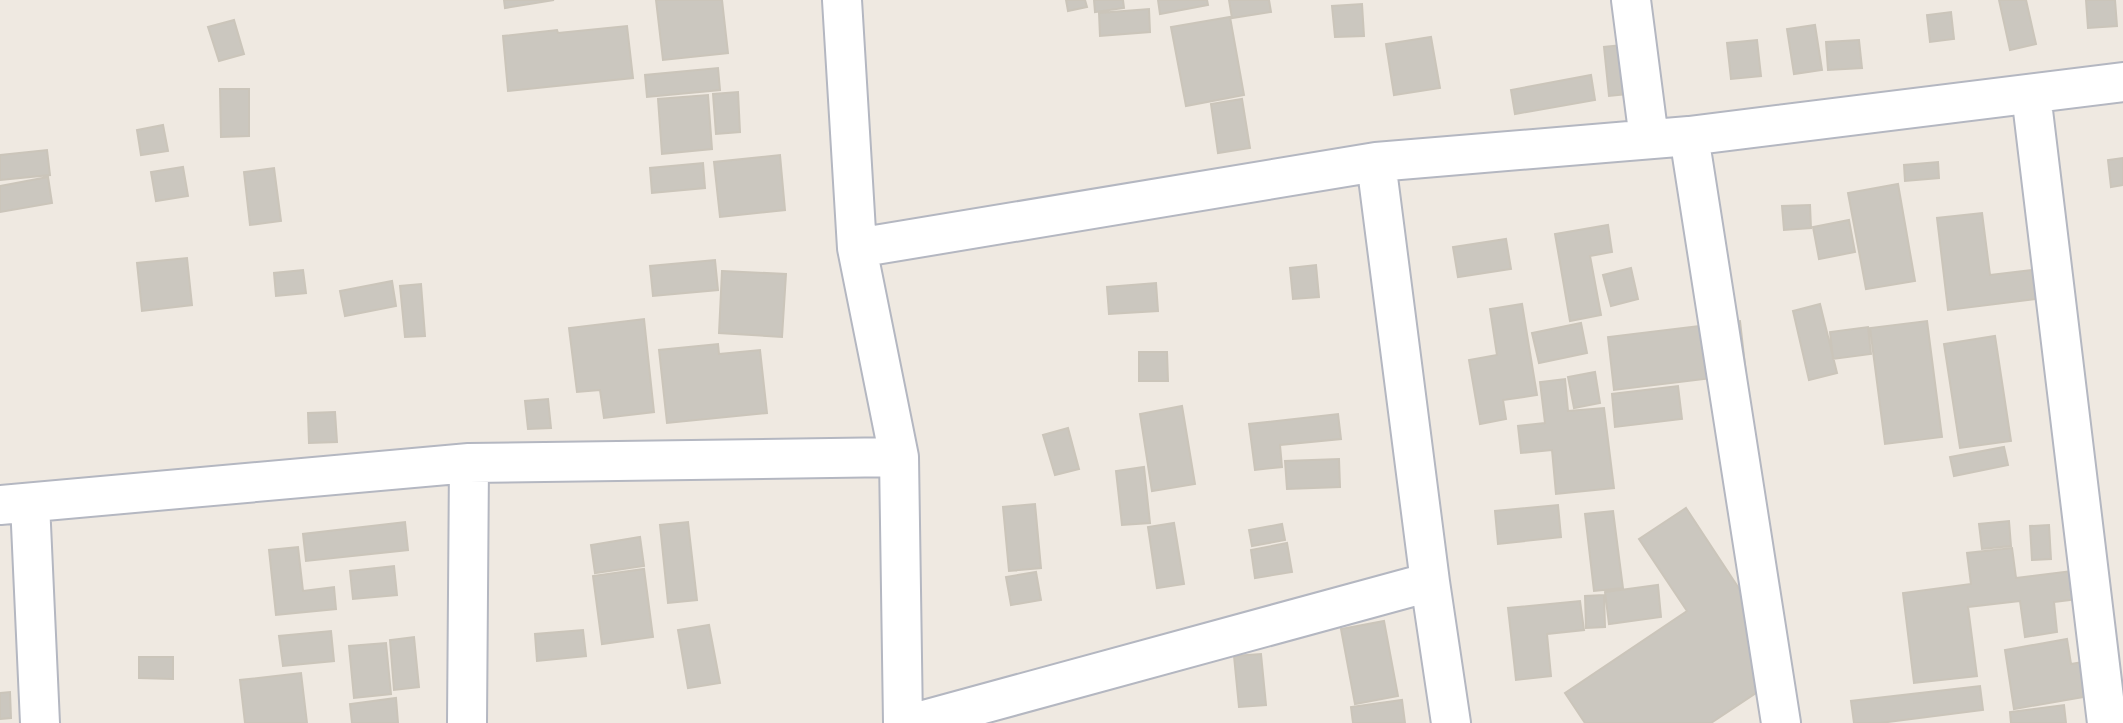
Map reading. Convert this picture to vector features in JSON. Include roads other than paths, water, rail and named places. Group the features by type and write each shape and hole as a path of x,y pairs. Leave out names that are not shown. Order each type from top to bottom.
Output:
{"street":[{"path":"842,0 857,248 899,457 902,723"},
{"path":"1631,0 1649,139"},
{"path":"857,248 1377,162 1689,136 2123,82"},
{"path":"2031,94 2108,723"},
{"path":"1689,136 1781,723"},
{"path":"1377,162 1430,582 1451,723"},
{"path":"40,723 15,504 469,463 899,457"},
{"path":"467,723 469,463"},
{"path":"914,723 1430,582"}]}
